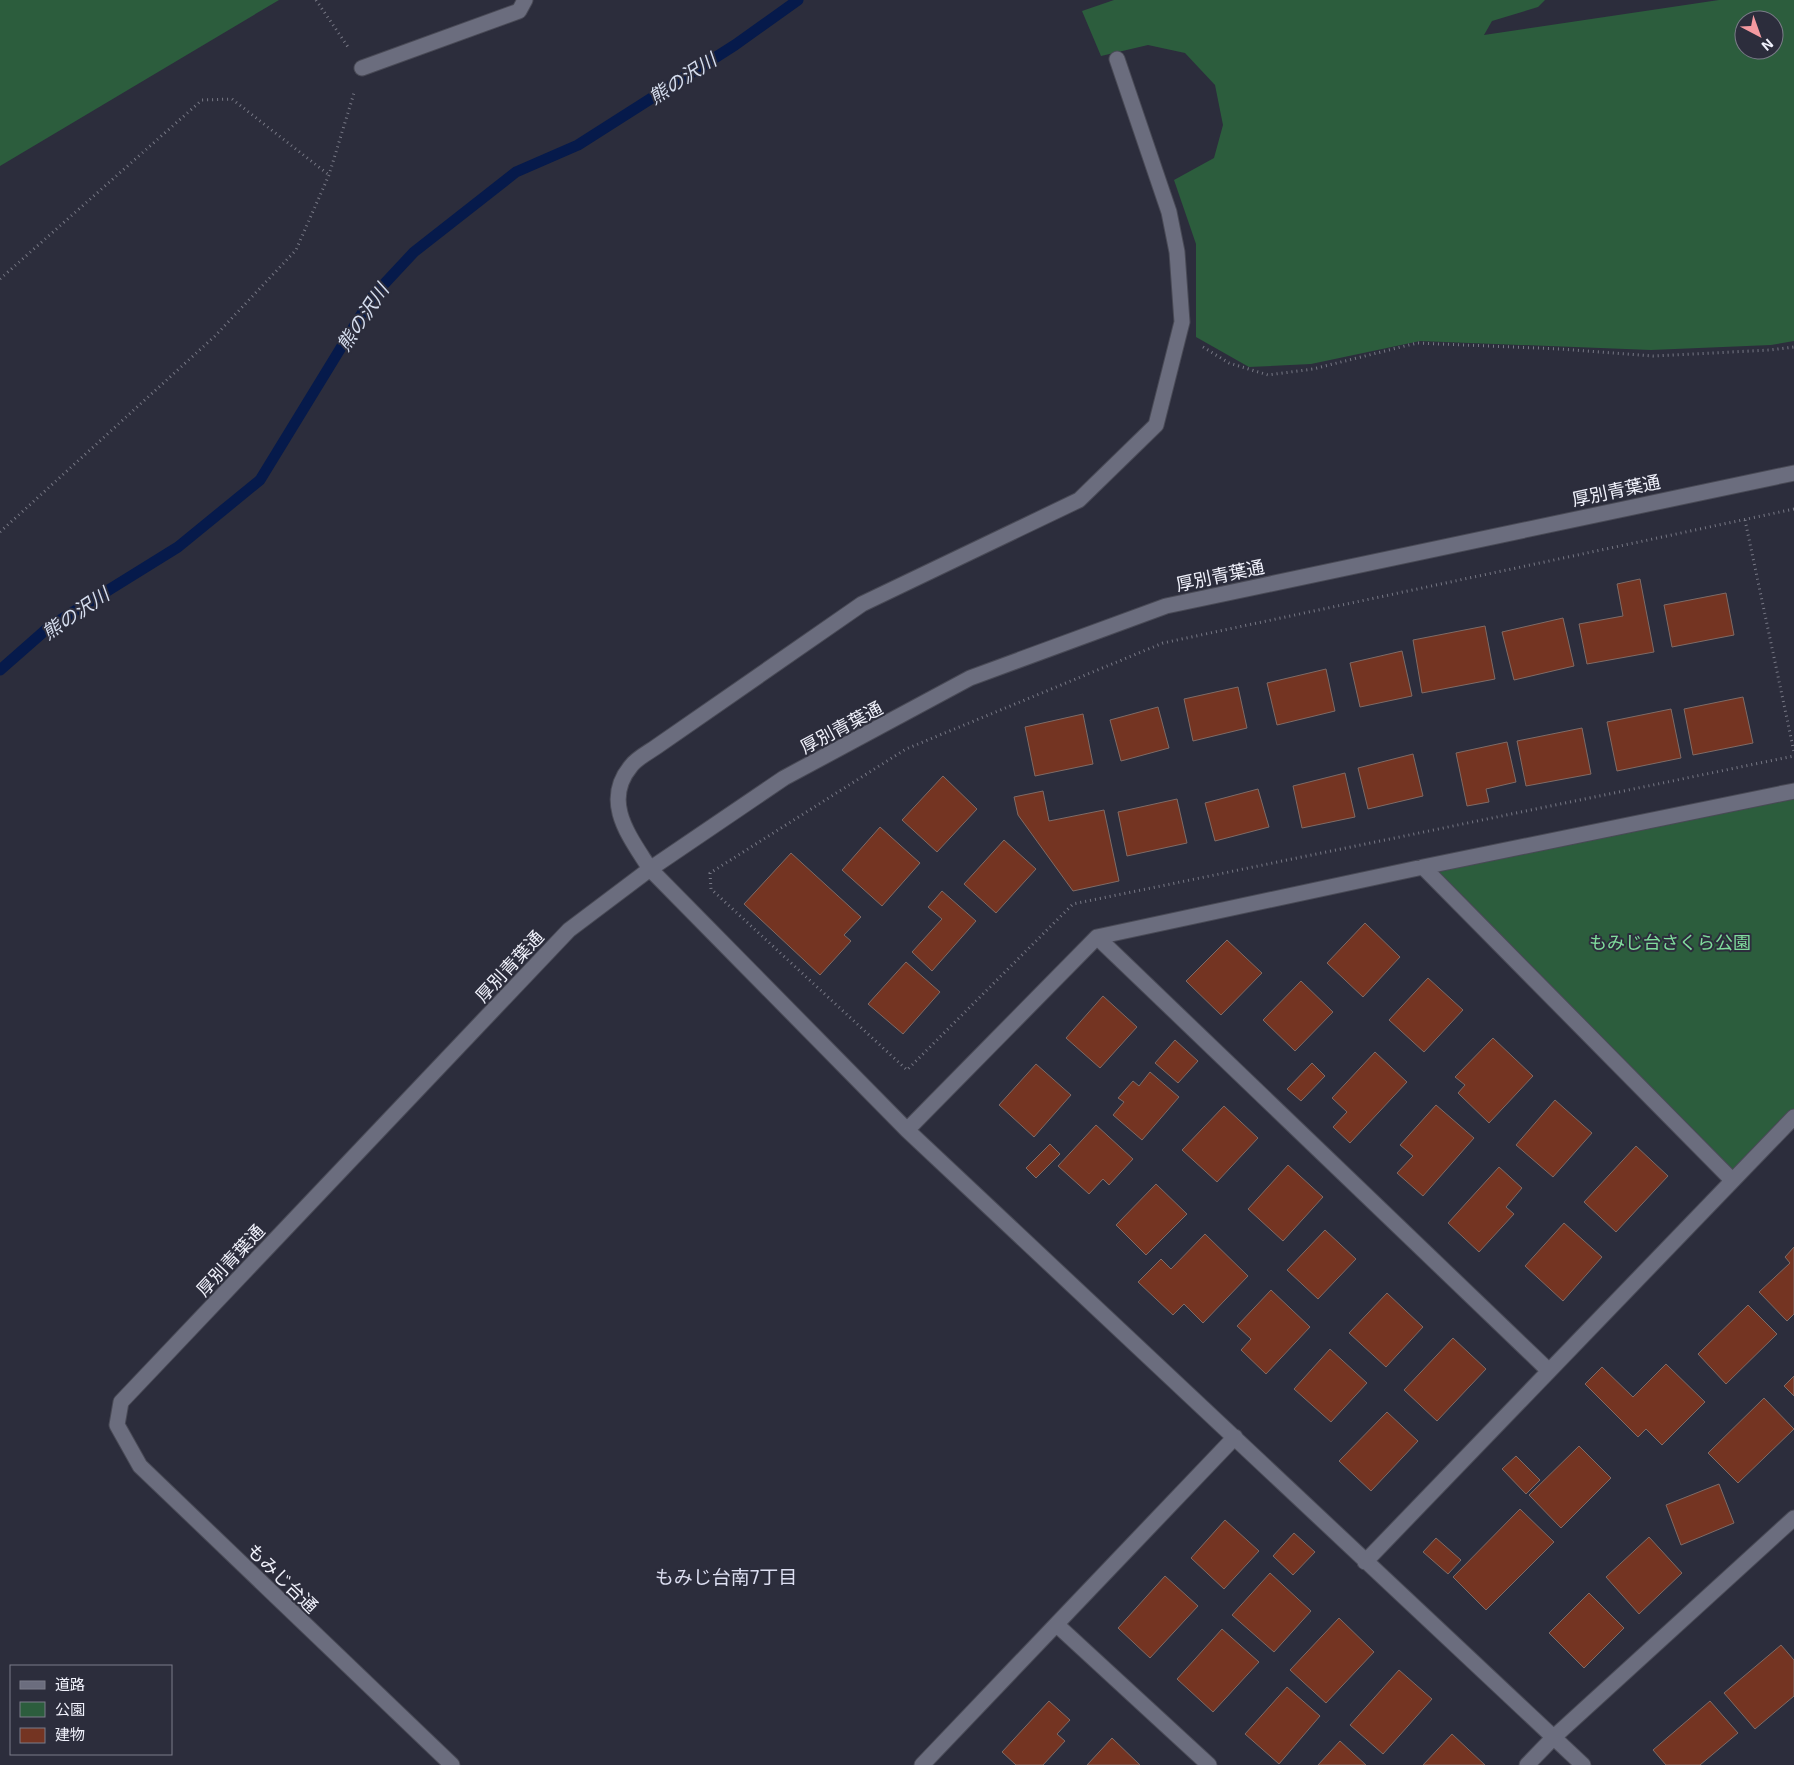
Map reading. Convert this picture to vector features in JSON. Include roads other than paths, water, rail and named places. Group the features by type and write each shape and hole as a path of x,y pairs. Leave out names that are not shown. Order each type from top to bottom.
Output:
{"street":[{"path":"362,68 519,11 525,0"},
{"path":"1116,59 1170,212 1177,252 1182,322 1156,425 1079,500 862,604 631,765 620,788 619,816 624,828 650,869 907,1130 1583,1765"},
{"name":"厚別青葉通","path":"121,1402 569,930 650,869 784,778 970,678 1166,606 1794,473"},
{"path":"907,1130 1097,937 1423,867 1793,794"},
{"path":"1423,867 1731,1179"},
{"path":"1097,937 1548,1370"},
{"path":"1365,1562 1731,1179 1794,1116"},
{"name":"もみじ台通","path":"121,1402 117,1425 140,1466 452,1765"},
{"path":"922,1765 1235,1437"},
{"path":"1527,1765 1554,1737 1794,1518"},
{"path":"1057,1625 1209,1765"}],"waterway":[{"name":"熊の沢川","path":"0,670 49,627 178,547 260,480 372,297 414,252 516,172 578,145 735,45 798,0"}],"district":[{"name":"もみじ台南7丁目","path":"726,1576"}],"park label":[{"name":"もみじ台さくら公園","path":"1670,942"}]}
